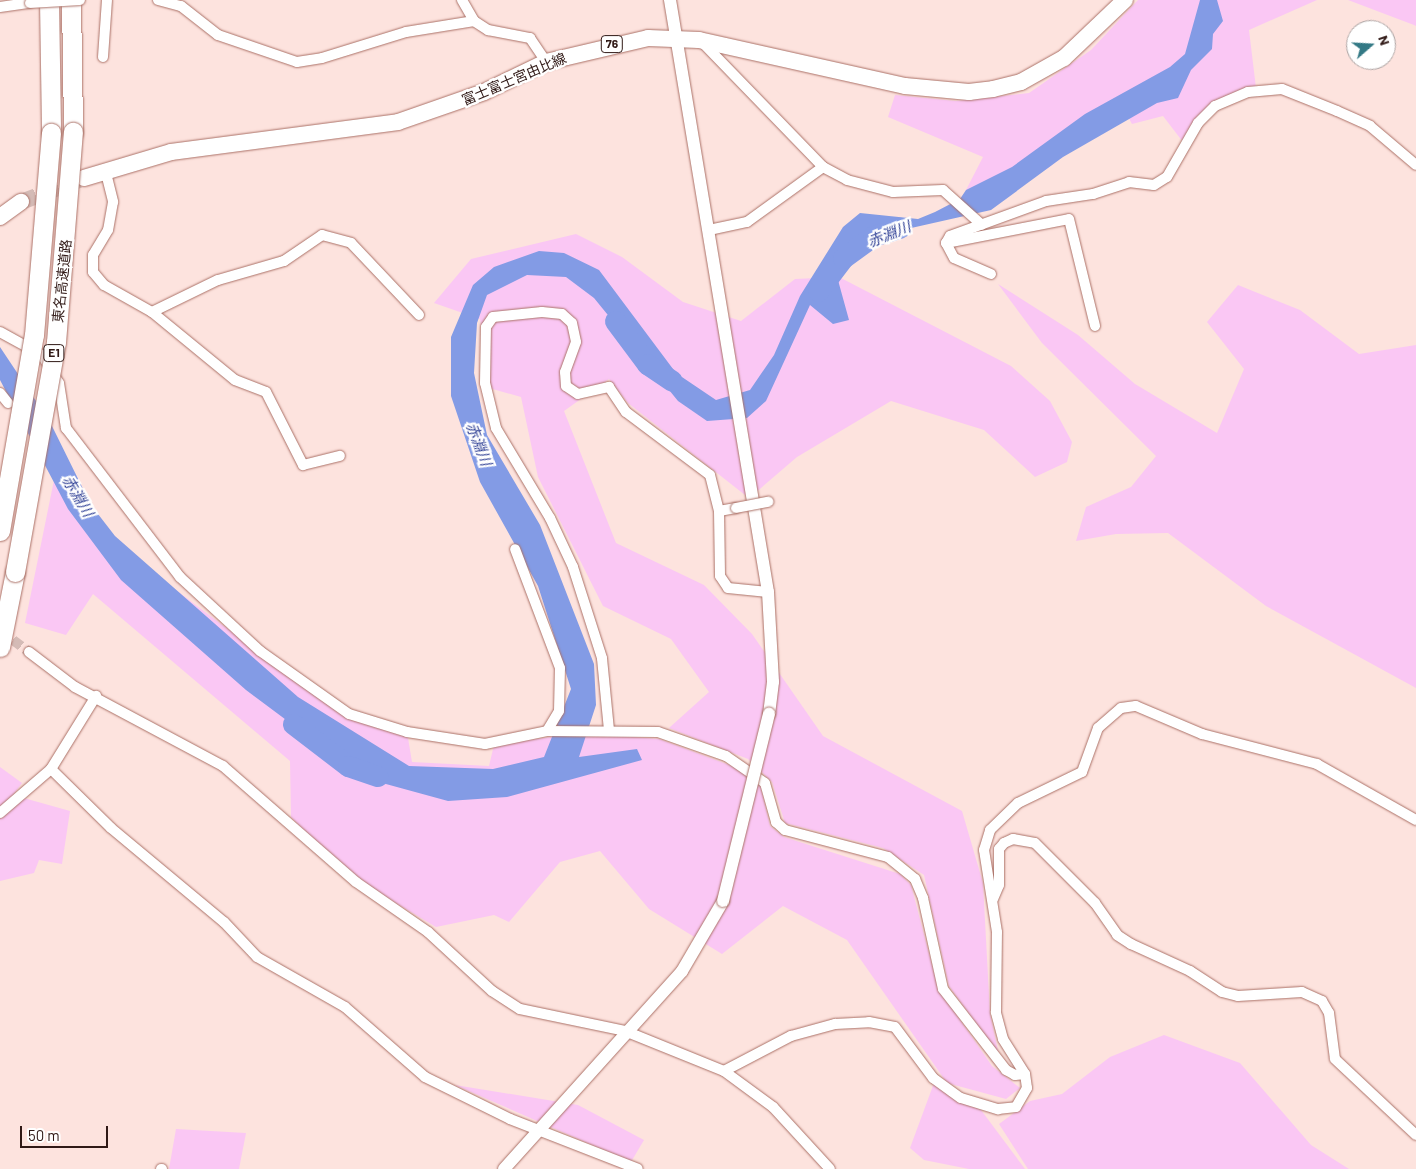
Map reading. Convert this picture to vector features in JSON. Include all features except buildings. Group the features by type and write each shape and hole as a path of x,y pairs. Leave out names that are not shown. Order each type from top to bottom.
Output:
{"highway":[{"name":"東名高速道路","path":"0,531 34,335 51,133 49,0"},
{"name":"東名高速道路","path":"0,647 56,342 73,132 71,0"}],"main road":[{"name":"富士富士宮由比線","path":"84,178 105,169 171,152 398,122 484,92 546,62 620,42 676,38 699,40 905,86 969,92 1021,82 1044,71 1088,38 1125,0"},
{"path":"0,216 20,202"}],"street":[{"path":"0,7 80,0"},
{"path":"103,57 107,0"},
{"path":"158,0 181,6 218,35 297,62 322,58 406,32 474,21"},
{"path":"462,0 474,21 488,30 530,38 546,62"},
{"path":"504,1169 625,1031 682,971 723,902 769,714 773,682 768,592 670,0"},
{"path":"699,40 823,168 847,180 893,192 943,190 954,196 979,222"},
{"path":"946,243 950,236 979,222 1046,202 1093,194 1129,182 1154,185 1167,177 1198,123 1215,106 1248,92 1282,89 1337,111 1370,126 1416,166"},
{"path":"709,230 747,222 823,168"},
{"path":"105,169 112,202 108,230 93,255 93,272 104,285 152,312 235,380 266,392 303,464 340,456"},
{"path":"946,243 1069,219 1095,326"},
{"path":"152,312 218,280 284,261 322,235 350,243 419,315"},
{"path":"946,243 954,258 991,274"},
{"path":"609,730 602,658 573,567 550,518 496,428 484,366 486,326 493,317 520,311 562,314 576,333 565,372 572,394 608,387 626,412 710,475 719,511 720,576 728,588 768,592"},
{"path":"0,332 11,341 42,355 59,383 66,428 180,577 260,651 349,714 372,722 485,744 547,730 658,732 726,756 765,783 776,822 785,830 888,857 914,879 924,898 935,965 947,996 1006,1070 1025,1074"},
{"path":"0,344 11,341"},
{"path":"0,393 8,403"},
{"path":"719,511 768,502"},
{"path":"514,549 560,668 559,711 547,730"},
{"path":"29,652 75,687 96,696 223,766 356,882 428,932 492,990 520,1009 625,1031 724,1071 774,1107 830,1169"},
{"path":"0,813 51,769 96,696"},
{"path":"724,1071 791,1036 835,1024 869,1022 895,1027 934,1078 961,1098 998,1109 1016,1107 1027,1088 1025,1074 1002,1039 996,1012 993,898 984,850 990,830 1018,803 1082,772 1098,728 1121,708 1136,706 1202,734 1317,764 1416,820"},
{"path":"51,769 111,828 224,922 257,956 345,1007 425,1078 539,1130 638,1169"},
{"path":"993,898 999,885 999,849 1004,842 1012,838 1035,843 1094,904 1117,935 1131,944 1190,971 1222,992 1238,996 1302,992 1322,1001 1329,1013 1335,1059 1416,1134"}],"shaded area":[{"path":"1138,0 1317,0 1249,30 1256,88 1220,104 1183,142 1163,116 1132,124 1120,102 1050,146 1052,165 985,210 966,190 983,157 888,117 895,95 956,101 1029,93 1091,50"},
{"path":"1348,0 1416,0 1416,26 1414,25"},
{"path":"576,234 622,257 683,302 741,321 795,279 839,277 1011,366 1050,401 1072,442 1067,462 1035,477 984,430 891,401 797,457 754,494 745,495 628,403 609,379 564,411 616,543 704,585 752,634 823,736 962,811 983,883 990,1014 999,1055 949,986 924,875 883,848 785,823 772,782 748,759 669,728 709,692 671,639 603,606 538,477 521,397 489,388 480,319 434,303 471,259"},
{"path":"998,284 1078,335 1135,384 1217,433 1244,369 1207,322 1238,285 1300,310 1359,354 1416,345 1416,688 1266,606 1168,533 1116,534 1076,541 1086,507 1131,487 1156,456 1042,343"},
{"path":"54,480 87,523 221,624 349,714 407,732 412,762 489,766 494,745 580,733 659,739 751,773 760,784 770,826 784,837 900,874 911,885 938,988 992,1066 1020,1088 1006,1099 947,1083 847,940 783,906 722,954 649,909 600,851 560,862 509,922 494,915 436,927 396,903 341,867 291,817 290,761 93,594 66,635 25,623"},
{"path":"0,767 22,783 13,795 70,811 62,864 39,860 34,873 0,881"},
{"path":"1164,1035 1240,1063 1311,1145 1349,1169 1028,1169 999,1124 1030,1101 1062,1094 1110,1057"},
{"path":"934,1083 981,1110 1025,1169 969,1169 924,1160 910,1148"},
{"path":"455,1085 578,1105 644,1140 631,1162"},
{"path":"176,1129 246,1133 239,1169 169,1169"}],"water":[{"path":"1200,0 1217,0 1223,21 1213,34 1212,49 1191,70 1178,98 1157,103 1063,157 991,210 858,240 833,262 849,320 833,324 810,305 766,401 747,418 707,421 678,401 594,298 566,277 527,275 487,295 477,323 474,373 487,435 540,525 594,664 596,705 579,757 637,749 642,760 507,797 448,801 364,778 246,690 121,580 68,509 0,380 0,347 50,422 91,505 115,536 298,697 409,766 493,769 544,757 571,689 538,586 480,482 451,396 451,337 473,285 494,267 539,251 564,253 599,270 676,373 716,400 750,390 774,355 800,296 843,227 860,213 918,219 935,212 960,199 966,190 1012,167 1085,114 1170,67 1185,54"}],"waterway":[{"name":"赤淵川","path":"818,291 843,258 873,236 900,228"},
{"name":"赤淵川","path":"615,321 647,364 672,381"},
{"name":"赤淵川","path":"293,724 348,766 377,776"}],"tunnel":[{"path":"21,202 79,180"},
{"path":"1,631 29,652"}]}
